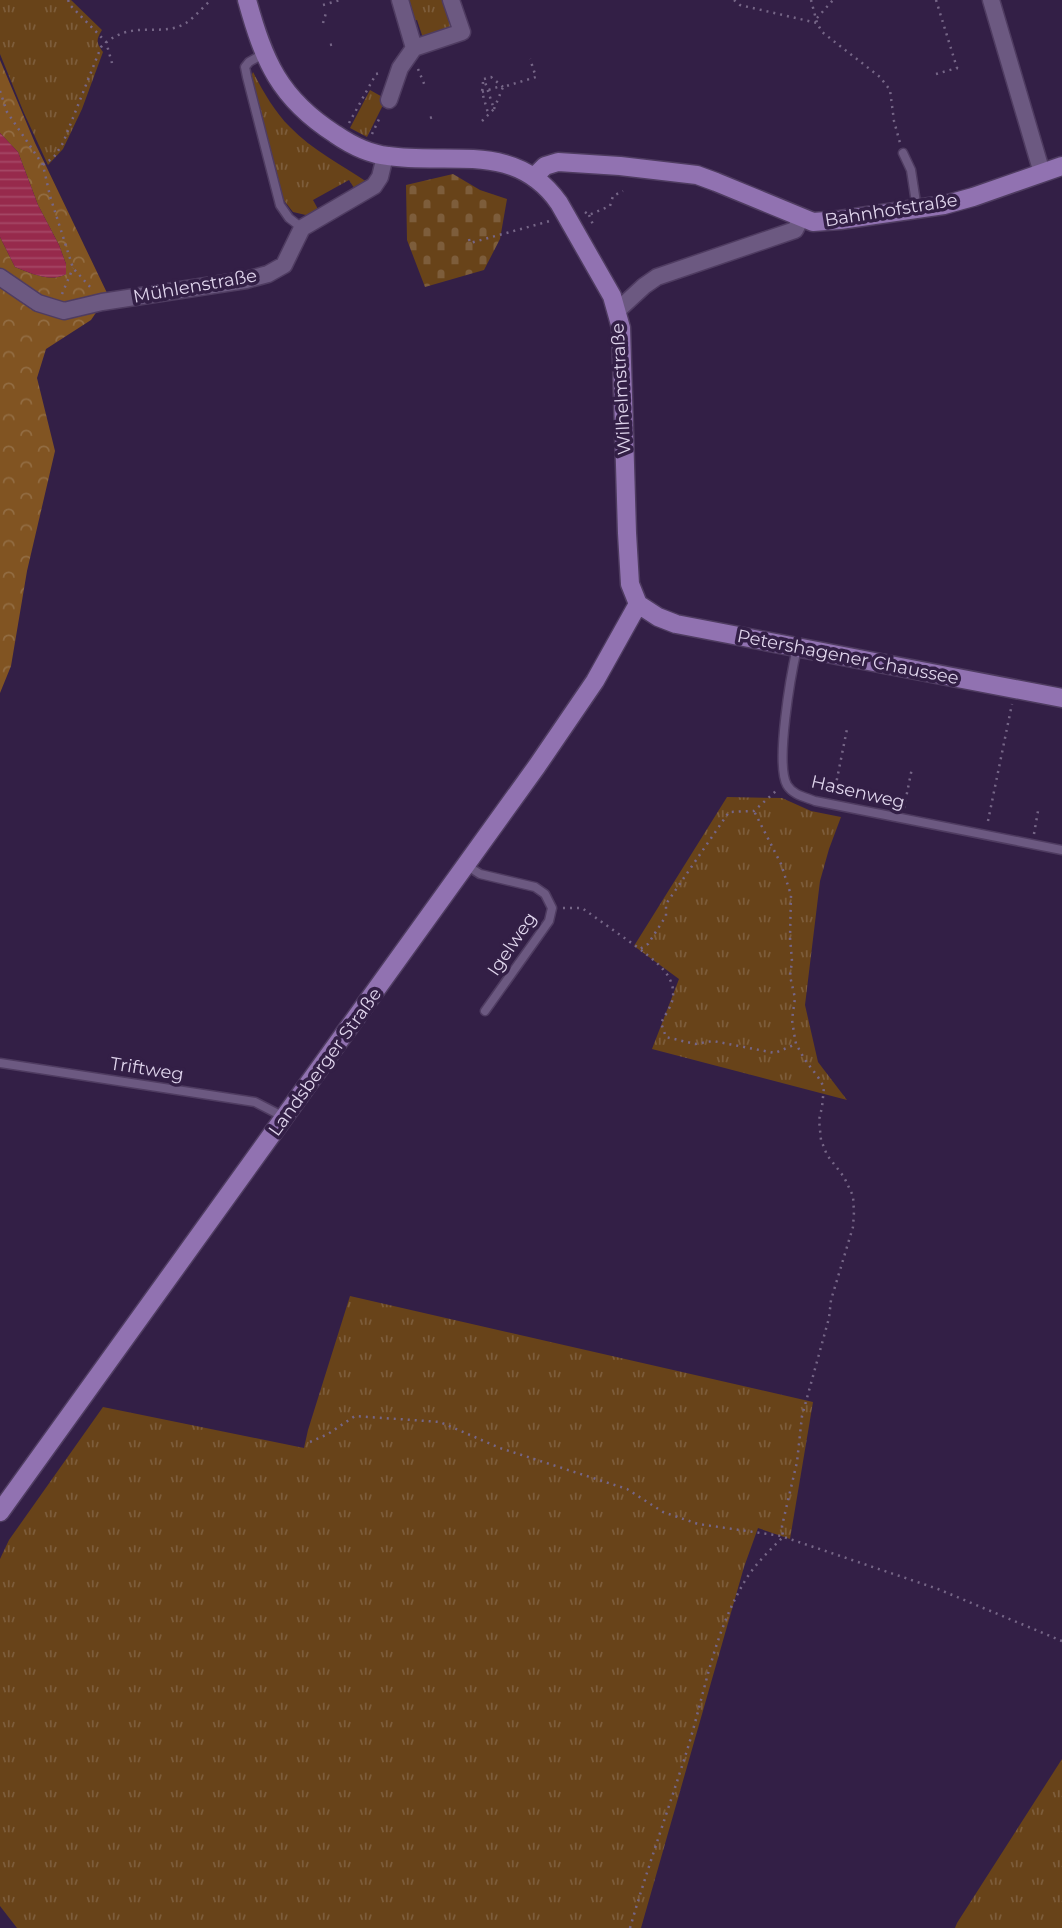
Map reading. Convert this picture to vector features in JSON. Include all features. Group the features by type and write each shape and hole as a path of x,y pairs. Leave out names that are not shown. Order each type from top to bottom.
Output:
{"main road":[{"name":"Wilhelmstraße","path":"247,0 263,54 277,79 303,110 361,150 385,156 456,157 507,164 534,177 552,192 560,217 612,296 621,328 630,584 638,604"},
{"path":"534,177 545,166 558,162 697,175 801,218"},
{"name":"Bahnhofstraße","path":"801,218 813,222 835,221 917,209 973,197 1062,166"},
{"name":"Petershagener Chaussee","path":"638,604 658,617 676,624 1062,698"},
{"name":"Landsberger Straße","path":"0,1512 466,865 595,681 638,604"}],"street":[{"path":"400,0 414,48"},
{"path":"389,100 400,68 414,48 466,35 451,0"},
{"path":"991,0 1042,173"},
{"path":"302,228 370,189 380,177 385,156"},
{"name":"Bahnhofstraße","path":"617,311 657,277 795,230 801,218"},
{"name":"Mühlenstraße","path":"58,309 64,311 268,274 284,265 302,228"},
{"path":"0,277 38,303 58,309"}],"lane":[{"path":"263,54 245,67 253,103 280,205 289,218 302,228"},
{"path":"903,152 911,170 917,209"},
{"name":"Hasenweg","path":"797,648 782,761 785,782 792,792 815,801 1062,850"},
{"name":"Igelweg","path":"466,865 480,874 535,887 545,894 552,908 549,921 485,1012"},
{"name":"Triftweg","path":"0,1063 255,1102 285,1118"}],"path":[{"path":"68,0 106,41 112,63"},
{"path":"43,165 54,157 64,143 101,47 106,41 136,29 169,28 185,23 211,0"},
{"path":"323,5 340,0"},
{"path":"734,0 740,5 817,21"},
{"path":"811,0 822,32 880,77 890,90 894,121 903,152"},
{"path":"817,21 834,0"},
{"path":"936,0 957,68"},
{"path":"323,23 326,13"},
{"path":"482,92 536,77 530,59"},
{"path":"346,129 376,74 400,68"},
{"path":"936,74 962,69"},
{"path":"484,79 491,77 502,87"},
{"path":"484,79 494,109"},
{"path":"484,79 482,92 489,114"},
{"path":"482,121 494,109 502,87"},
{"path":"0,91 7,112 43,165 73,268 102,302"},
{"path":"369,139 389,100"},
{"path":"469,239 470,243 560,217 579,208 589,215 610,206 613,196 623,191"},
{"path":"58,309 73,268"},
{"path":"986,835 1015,689"},
{"path":"832,804 848,729"},
{"path":"902,818 912,768"},
{"path":"640,948 648,944 666,916 666,904 729,812 754,811 785,782"},
{"path":"630,1928 689,1742 717,1638 742,1585 783,1537 782,1526 797,1462 802,1416 829,1318 831,1300 853,1227 853,1196 845,1177 827,1155 821,1140 819,1120 824,1087 796,1044 792,1020 795,998 790,976 791,895 781,864 754,811"},
{"path":"1032,844 1038,811"},
{"path":"552,908 582,908 640,948 660,966 670,978 673,997 661,1023 666,1037 695,1044 713,1041 775,1053 796,1044"},
{"path":"310,1442 355,1416 440,1422 500,1448 627,1489 663,1512 698,1524 783,1537 938,1590 1062,1641"}],"green space":[{"path":"0,0 71,0 102,30 98,41 103,52 82,109 63,149 48,165 0,54"},
{"path":"402,0 443,0 454,32 424,41 417,20 409,22"},
{"path":"0,60 35,143 108,295 91,320 46,349 37,378 55,451 27,571 11,666 0,693 0,237 15,267 54,278 66,274 66,264 38,205 18,152 0,133"},
{"path":"253,72 274,108 290,127 317,150 367,182 356,191 349,180 313,200 319,211 310,216 293,212 282,198 251,77"},
{"path":"370,90 386,99 367,137 350,128"},
{"path":"453,174 480,190 507,199 500,239 484,270 425,287 407,240 406,185"},
{"path":"727,797 782,798 811,811 841,817 820,881 805,1005 818,1062 847,1100 652,1049 679,979 634,946"},
{"path":"350,1296 813,1402 790,1539 758,1528 744,1567 641,1928 17,1928 0,1906 0,1559 9,1540 103,1407 304,1448"},
{"path":"1062,1759 1062,1928 955,1928 957,1923"}],"shaded area":[{"path":"0,133 18,152 38,205 59,245 66,264 66,274 60,277 47,277 15,267 0,237"}]}
